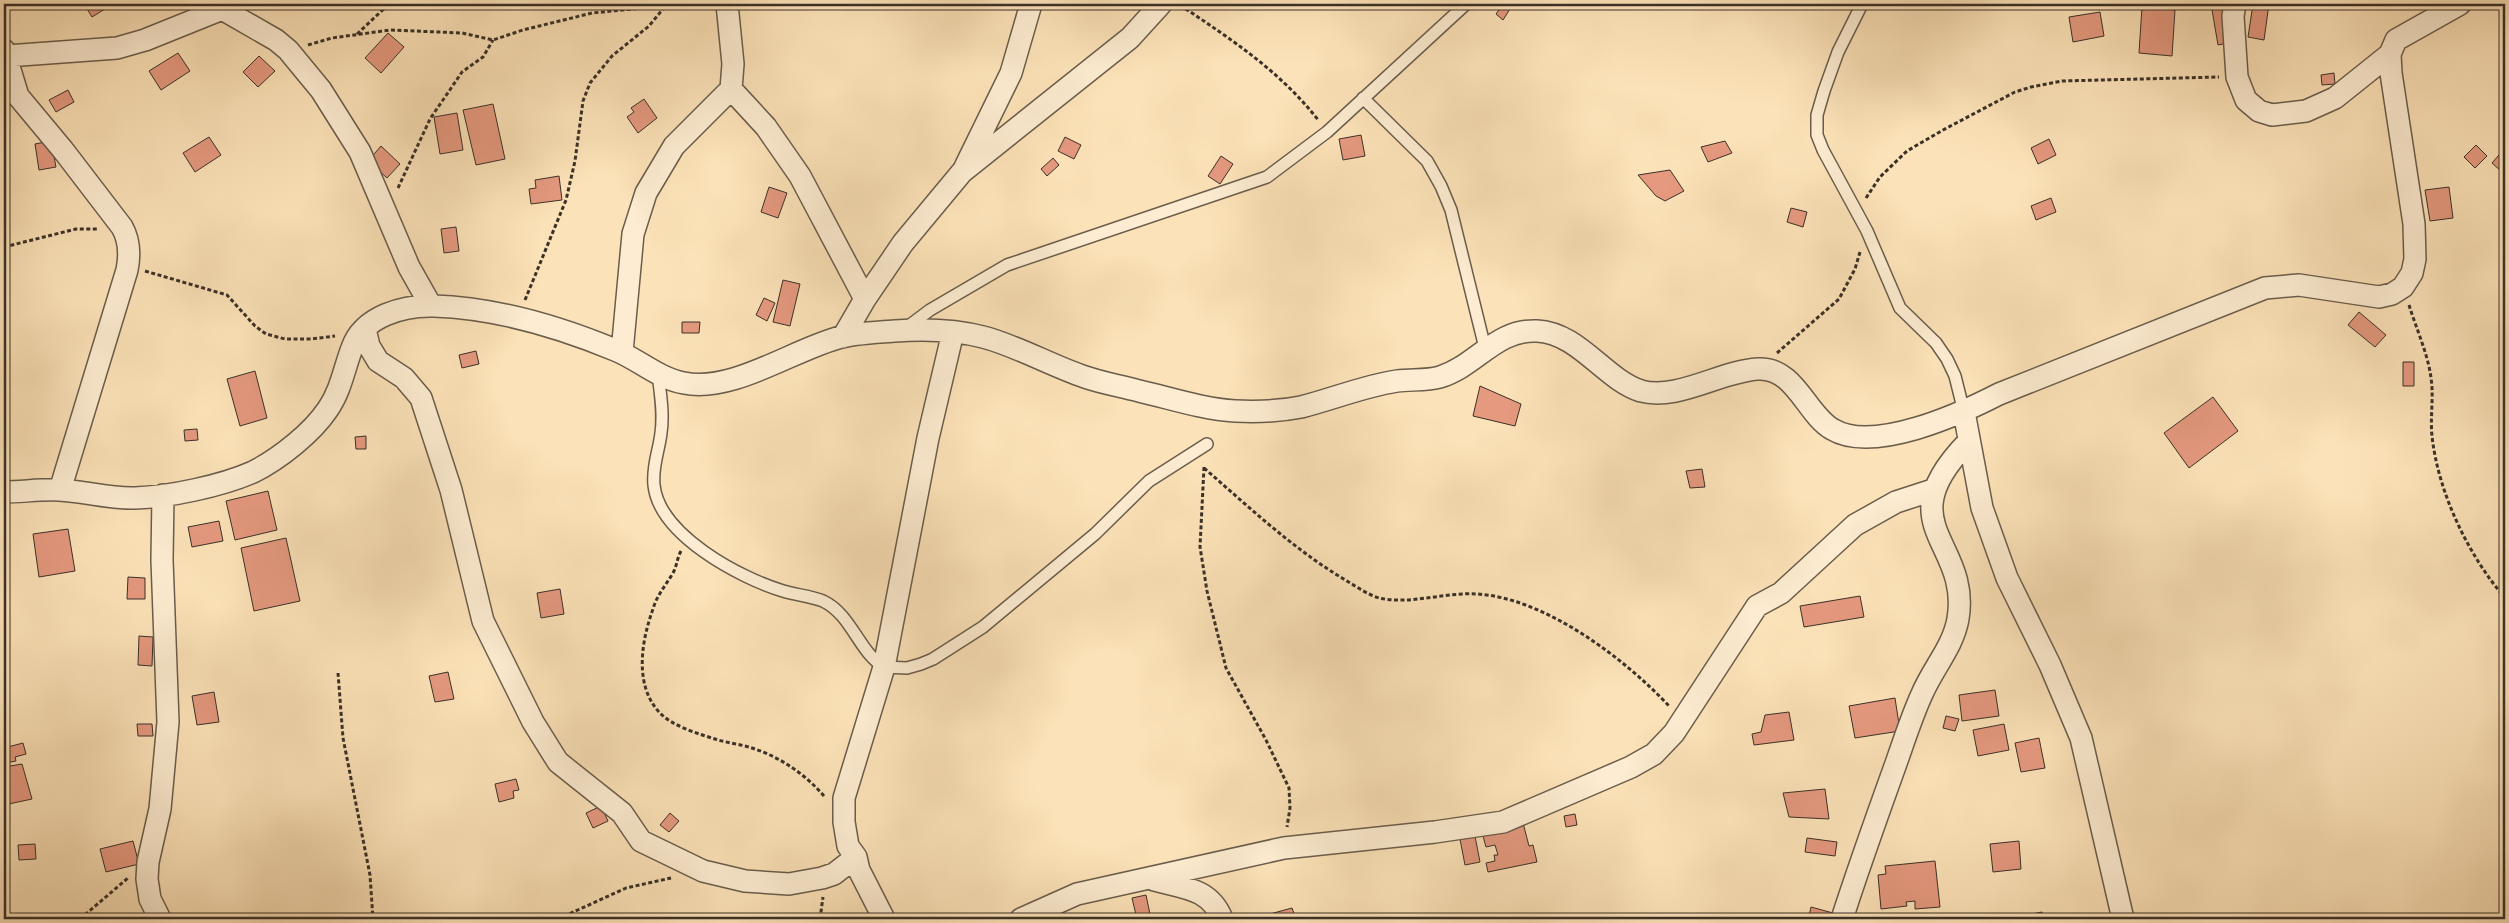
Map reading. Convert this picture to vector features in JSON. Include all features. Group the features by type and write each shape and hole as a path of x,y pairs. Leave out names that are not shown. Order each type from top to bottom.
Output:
{"street":[{"path":"622,352 633,234 646,193 674,146 731,89 733,64 727,4"},
{"path":"962,172 1011,73 1031,4"},
{"path":"843,337 865,299 902,243 962,172 1130,38 1161,4"},
{"path":"2234,4 2233,16 2238,77 2246,100 2259,111 2272,115 2306,111 2335,98 2390,54"},
{"path":"4,492 60,490 106,498 137,498 211,485 253,472 308,434 330,407 344,376 353,342 373,321 396,311 431,306 518,316 550,325 622,352 658,373 684,384 715,383 760,370 843,337 902,330 953,332 984,337 1091,380 1195,405 1237,411 1297,408 1353,391 1397,381 1437,378 1456,370 1485,348 1510,336 1529,330 1551,332 1581,350 1630,386 1647,393 1669,392 1713,379 1763,368 1773,371 1790,382 1823,422 1835,432 1852,436 1896,434 1964,412 1999,394 2265,288 2299,285 2379,297 2392,294 2404,287 2412,273 2415,259 2414,224 2391,73 2390,54 2396,40 2460,4"},
{"path":"60,490 130,253 122,227 69,157 18,96 12,82 5,53 118,48 145,40 220,5 249,22 288,50 321,90 360,152 409,267 431,306"},
{"path":"731,89 766,127 800,176 865,299"},
{"path":"365,329 369,346 378,361 404,378 421,398 451,490 483,622 548,748 558,762 577,779 600,793 622,813 642,841 703,871 745,881 789,884 834,874 856,857"},
{"path":"884,919 859,870 856,857 848,846 844,822 844,798 884,667 928,438 953,332"},
{"path":"1964,412 1968,442 1982,508 2006,578 2050,665 2081,738 2123,919"},
{"path":"1842,919 1862,857 1922,693 1954,636 1960,594 1952,568 1939,542 1931,511 1934,490 1952,460 1968,442"},
{"path":"1021,919 1055,913 1076,894 1284,848 1435,832 1503,822 1631,767 1654,754 1684,721 1757,606 1781,594 1855,526 1896,502 1934,490"},
{"path":"160,919 150,899 147,879 148,862 160,809 168,722 162,560 163,494"},
{"path":"1147,878 1203,894 1213,901 1222,919"}],"lane":[{"path":"902,330 930,310 1007,265 1267,177 1327,132 1466,4"},
{"path":"1862,4 1838,52 1824,91 1817,116 1817,135 1823,150 1868,231 1900,308 1936,343 1947,359 1955,376 1964,412"},
{"path":"1363,98 1427,161 1441,186 1451,210 1485,348"},
{"path":"658,373 663,413 661,434 654,464 654,486 660,505 670,520 686,539 752,580 783,592 822,601 836,609 865,650 875,662 884,667 907,668 921,664 959,644 983,627 1095,534 1148,481 1207,444"}],"path":[{"path":"356,35 389,4"},
{"path":"1178,4 1245,48 1271,69 1300,96 1327,132"},
{"path":"288,50 332,38 390,30 462,33 493,40 522,30 592,13 665,5"},
{"path":"518,316 566,200 583,101 590,83 612,56 649,26 665,5"},
{"path":"386,210 409,167 430,119 462,72 482,57 493,40"},
{"path":"1763,368 1778,351 1819,319 1839,299 1855,269 1868,231 1864,200 1887,170 1914,147 2015,92 2062,81 2238,77"},
{"path":"4,247 76,229 122,227"},
{"path":"128,262 147,272 216,290 227,295 255,326 266,334 285,339 311,339 365,329"},
{"path":"2404,287 2431,378 2432,436 2439,474 2456,521 2505,598"},
{"path":"1207,444 1200,547 1207,591 1226,668 1266,740 1288,788 1290,808 1284,848"},
{"path":"1204,468 1309,558 1366,593 1394,599 1476,594 1498,597 1538,611 1592,640 1623,662 1684,721"},
{"path":"686,539 674,571 653,609 643,650 643,678 647,696 661,715 680,725 715,739 753,748 788,765 809,779 844,822"},
{"path":"338,673 343,738 370,875 373,919"},
{"path":"80,919 114,888 148,862"},
{"path":"558,919 626,888 703,871"}],"building":[{"path":"84,4 102,4 105,9 92,17"},
{"path":"1503,4 1513,4 1503,20 1496,14"},
{"path":"2211,4 2227,4 2233,42 2218,45"},
{"path":"2253,4 2269,4 2264,40 2248,37"},
{"path":"2306,4 2351,4 2351,5 2306,7"},
{"path":"2142,7 2175,10 2172,56 2139,53"},
{"path":"2100,12 2104,36 2073,42 2069,17"},
{"path":"388,33 404,47 381,73 365,58"},
{"path":"178,53 190,71 161,90 149,71"},
{"path":"259,56 275,71 258,87 243,72"},
{"path":"2334,73 2335,84 2322,85 2321,75"},
{"path":"68,90 74,102 56,112 49,100"},
{"path":"644,99 657,118 638,133 627,117 634,112 631,108"},
{"path":"493,104 505,159 476,165 463,110"},
{"path":"457,113 463,150 440,154 434,117"},
{"path":"1361,135 1365,156 1343,160 1339,139"},
{"path":"209,137 221,155 195,172 183,153"},
{"path":"1065,137 1081,145 1074,159 1058,151"},
{"path":"2049,139 2056,155 2038,164 2031,148"},
{"path":"51,141 56,167 39,170 35,144"},
{"path":"1725,141 1732,153 1708,162 1701,147"},
{"path":"2476,145 2487,156 2475,168 2464,157"},
{"path":"381,146 400,164 387,178 368,161"},
{"path":"2505,148 2505,169 2502,172 2492,163"},
{"path":"1221,156 1233,164 1220,184 1208,176"},
{"path":"1053,158 1059,165 1047,176 1041,169"},
{"path":"1670,170 1684,191 1665,201 1656,196 1638,175"},
{"path":"559,176 562,200 531,204 529,189 536,188 535,180"},
{"path":"769,187 787,193 778,218 761,212"},
{"path":"2449,187 2453,218 2430,221 2425,190"},
{"path":"2051,198 2056,212 2036,220 2031,206"},
{"path":"1791,208 1807,212 1803,227 1787,222"},
{"path":"456,227 459,251 444,253 441,229"},
{"path":"783,280 800,284 790,326 773,322"},
{"path":"764,298 775,303 767,321 756,315"},
{"path":"2359,312 2386,335 2375,347 2348,325"},
{"path":"682,322 700,322 699,333 682,333"},
{"path":"476,351 479,364 462,368 459,355"},
{"path":"2403,362 2414,362 2414,386 2403,386"},
{"path":"255,371 267,418 240,426 227,379"},
{"path":"1480,386 1521,404 1515,426 1473,416"},
{"path":"2213,397 2238,431 2189,468 2164,433"},
{"path":"197,429 198,440 185,441 184,430"},
{"path":"366,436 366,449 356,449 355,437"},
{"path":"1702,469 1705,487 1690,488 1686,471"},
{"path":"268,491 277,530 235,540 226,501"},
{"path":"219,521 223,541 192,547 188,527"},
{"path":"68,529 75,571 39,577 33,534"},
{"path":"286,538 300,601 254,611 241,548"},
{"path":"128,577 145,578 145,599 127,599"},
{"path":"560,589 564,614 541,618 537,593"},
{"path":"1860,596 1864,617 1804,627 1800,606"},
{"path":"139,636 153,637 152,666 138,665"},
{"path":"448,672 454,699 435,702 429,676"},
{"path":"1995,690 1999,716 1962,721 1959,695"},
{"path":"214,692 219,722 197,725 192,696"},
{"path":"1895,698 1900,731 1855,738 1849,706"},
{"path":"1789,712 1794,740 1754,745 1752,734 1761,732 1765,715"},
{"path":"1946,716 1959,719 1955,731 1943,728"},
{"path":"137,724 152,724 153,736 138,736"},
{"path":"2004,724 2009,750 1978,756 1973,730"},
{"path":"2039,738 2045,768 2021,772 2015,743"},
{"path":"23,743 26,754 15,757 16,761 6,763 4,748"},
{"path":"22,764 32,799 4,805 4,767"},
{"path":"516,779 519,790 513,791 514,798 499,802 495,784"},
{"path":"1825,789 1829,819 1789,817 1783,793"},
{"path":"601,806 608,821 593,828 586,813"},
{"path":"670,813 679,821 669,832 660,825"},
{"path":"1575,814 1577,825 1566,827 1564,816"},
{"path":"1522,819 1529,846 1533,845 1537,862 1488,872 1486,863 1495,861 1494,855 1498,855 1495,845 1486,847 1481,829"},
{"path":"1474,831 1480,862 1465,865 1459,834"},
{"path":"1807,838 1837,842 1835,856 1805,852"},
{"path":"133,841 139,864 106,872 100,849"},
{"path":"2019,841 2021,869 1993,872 1990,844"},
{"path":"35,844 36,859 19,860 18,845"},
{"path":"1935,861 1940,907 1915,909 1915,901 1906,902 1907,906 1881,909 1878,875 1886,874 1885,866"},
{"path":"1146,895 1151,919 1137,919 1132,898"},
{"path":"1811,907 1833,913 1831,919 1809,916"},
{"path":"1292,908 1296,919 1271,919 1270,914"},
{"path":"2042,912 2044,919 2012,918"}]}
